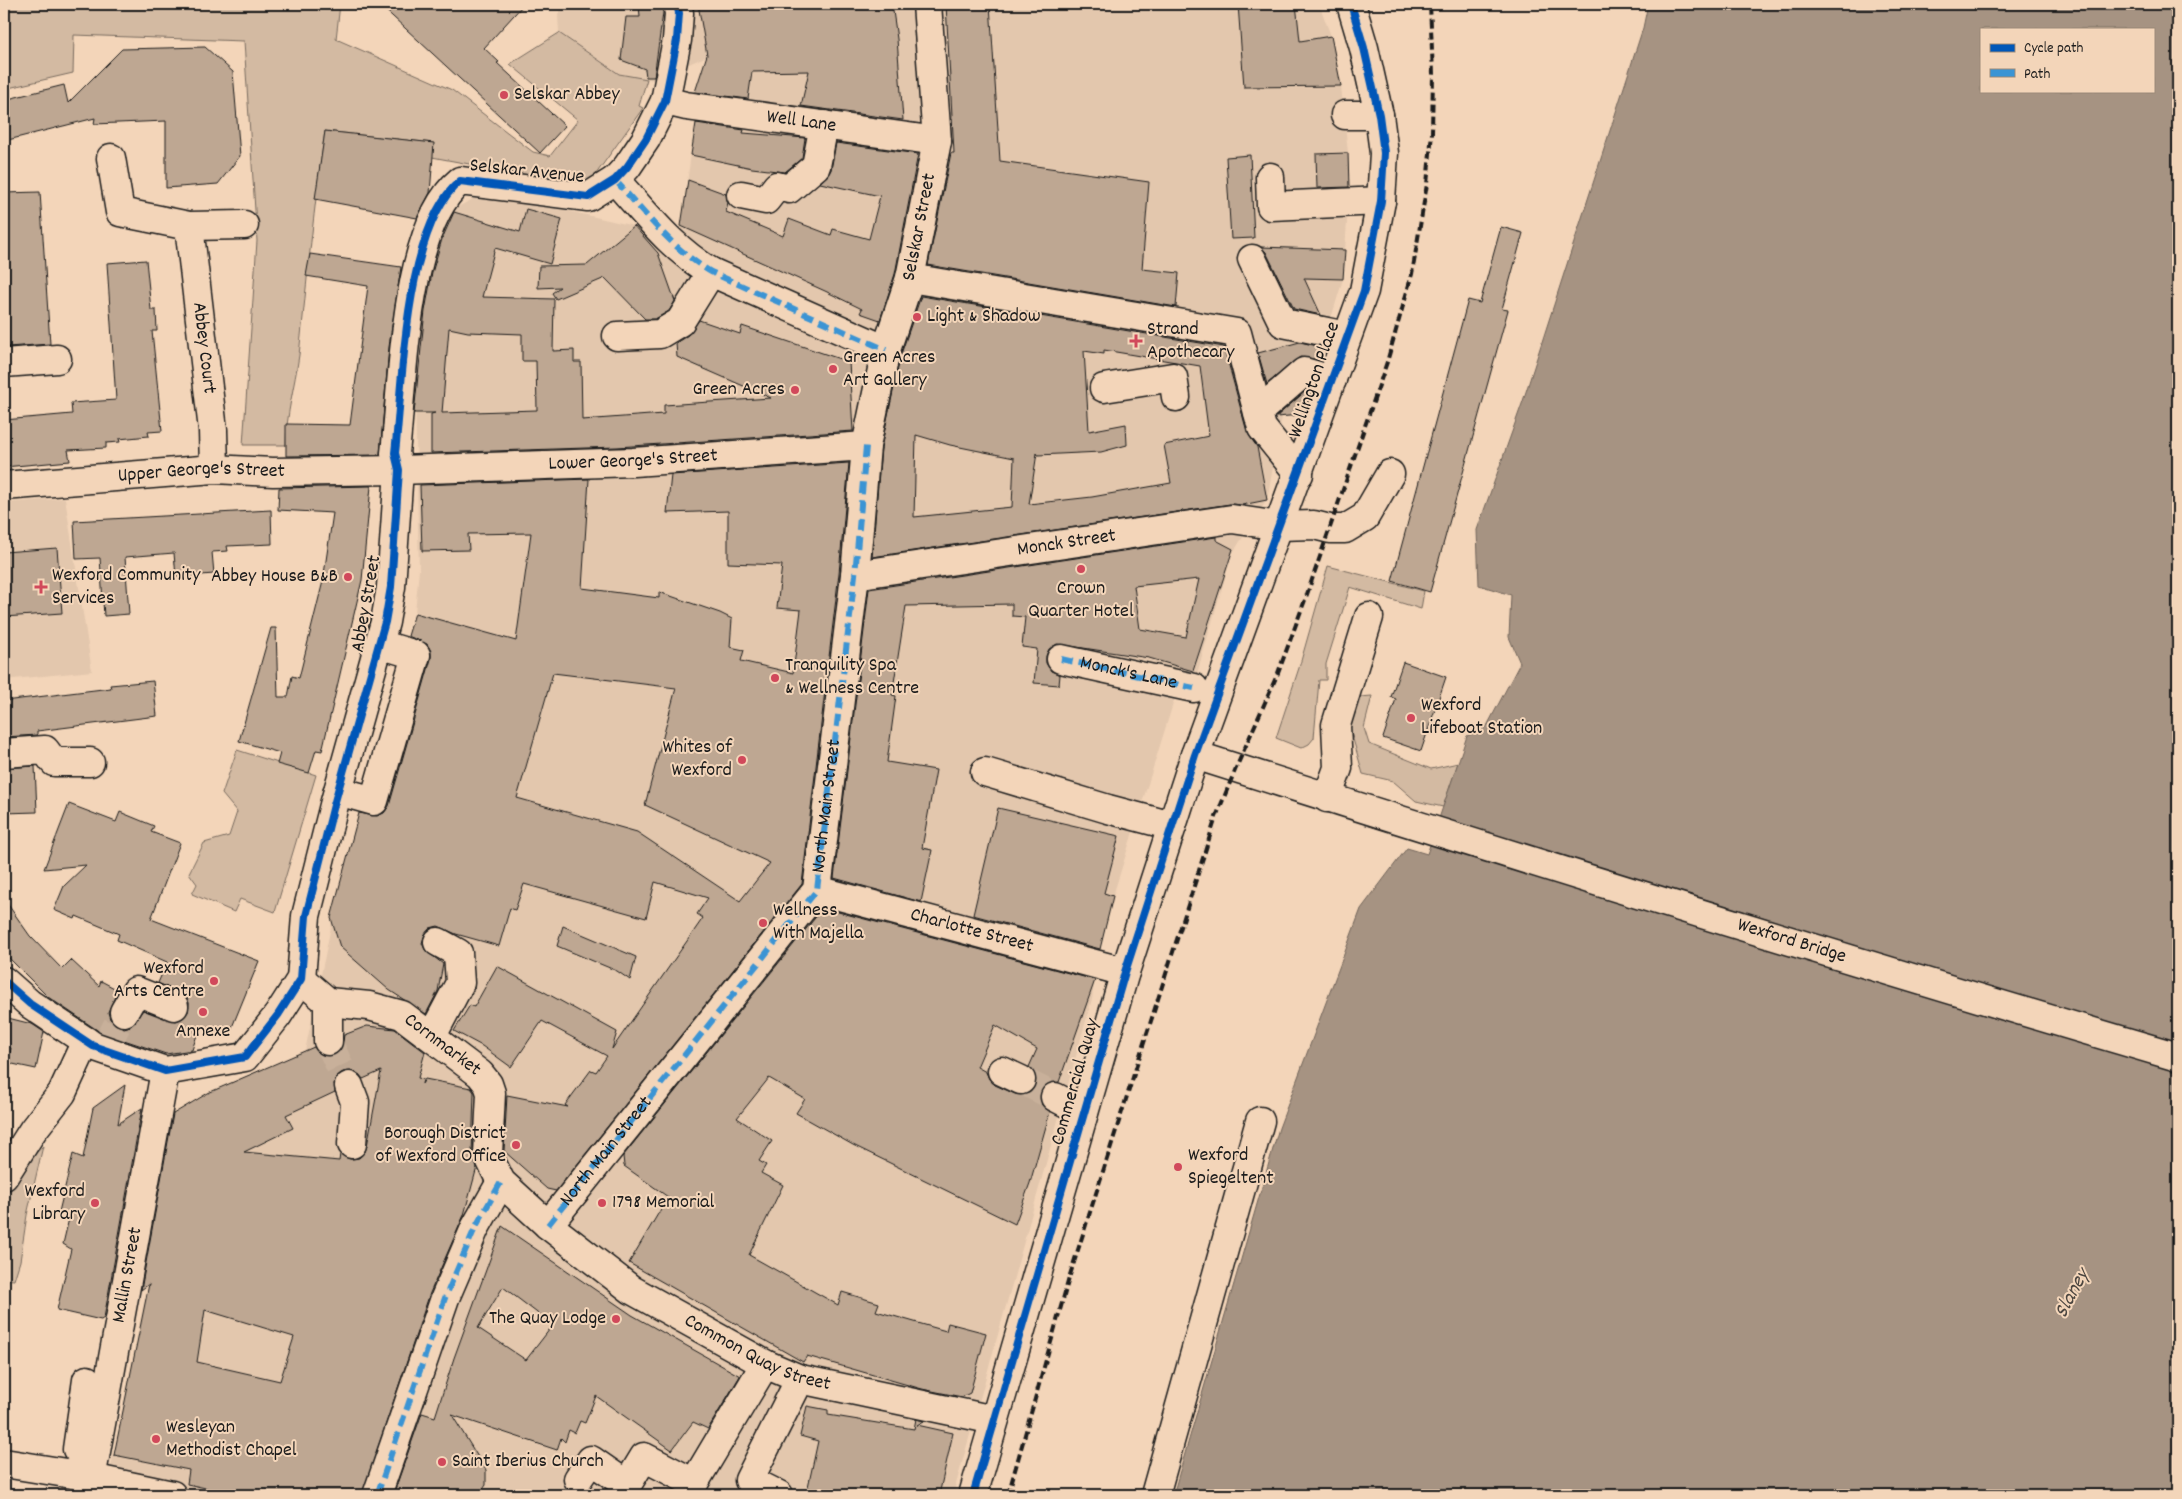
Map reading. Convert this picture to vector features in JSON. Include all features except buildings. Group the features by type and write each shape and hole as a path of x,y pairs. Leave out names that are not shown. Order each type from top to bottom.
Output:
{"street":[{"path":"677,4 679,13 677,40 665,101 656,120 644,155 615,180 674,246 689,259 711,272 886,350"},
{"name":"Selskar Street","path":"866,446 886,350 910,278 937,141 927,4"},
{"name":"Wellington Place","path":"1195,755 1299,474 1364,290 1381,201 1384,153 1379,115 1364,48 1351,4"},
{"name":"Well Lane","path":"665,101 937,141"},
{"path":"1345,115 1379,115"},
{"path":"741,195 766,200 776,186 789,189 816,166 824,125"},
{"path":"111,158 120,212 189,226 244,225"},
{"path":"1270,177 1271,206 1381,201"},
{"name":"Selskar Avenue","path":"441,203 449,190 460,181 588,197 615,180"},
{"name":"Abbey Street","path":"301,979 306,916 379,644 391,587 399,470 395,453 408,310 428,232 441,203"},
{"name":"Abbey Court","path":"189,226 213,430 214,470"},
{"path":"1252,259 1283,323 1347,336"},
{"path":"617,336 660,334 680,322 711,272"},
{"path":"910,278 1237,333 1262,428 1299,474"},
{"path":"4,363 57,359"},
{"path":"1258,412 1304,372 1332,380"},
{"path":"1104,388 1173,377 1176,398"},
{"name":"Lower George's Street","path":"399,470 633,462 866,446"},
{"name":"North Main Street","path":"548,1225 818,890 854,575 866,446"},
{"name":"Upper George's Street","path":"4,486 214,470 273,472 399,470"},
{"name":"Monck Street","path":"854,575 1232,520 1279,526 1314,525 1330,529 1345,529 1365,517 1390,474"},
{"path":"1327,798 1338,768 1336,725 1369,617"},
{"path":"338,791 374,801 416,655 379,644"},
{"name":"Monck's Lane","path":"1062,659 1194,688"},
{"path":"4,753 45,750 54,762 90,762"},
{"name":"Wexford Bridge","path":"1195,755 1407,823 1978,999 2178,1057"},
{"name":"Commercial Quay","path":"973,1495 1125,972 1195,755"},
{"path":"985,772 1172,826"},
{"name":"Charlotte Street","path":"818,890 1125,972"},
{"path":"432,1036 460,982 458,953 438,942"},
{"path":"4,981 30,1004 93,1046 165,1072 244,1057 278,1015 301,979 328,1002 328,1041"},
{"path":"124,1012 136,991 174,1006"},
{"name":"Cornmarket","path":"328,1002 369,1006 402,1015 480,1074 488,1084 491,1093 488,1155 501,1182"},
{"path":"4,1176 33,1130 62,1093 86,1041"},
{"name":"Mallin Street","path":"83,1483 165,1072"},
{"path":"349,1086 355,1102 352,1144"},
{"path":"1055,1097 1084,1112"},
{"path":"1155,1495 1260,1121"},
{"path":"377,1495 445,1298 475,1228 501,1182"},
{"name":"Common Quay Street","path":"501,1182 548,1225 632,1290 765,1364 800,1379 994,1420"},
{"path":"578,1479 591,1460 627,1485 644,1457 693,1489 765,1364"},
{"path":"779,1495 749,1480 800,1379"},
{"path":"83,1483 81,1432 87,1380"},
{"path":"4,1463 83,1483 172,1495"}],"shaded area":[{"path":"4,4 340,4 336,39 452,90 533,152 550,156 578,120 510,64 559,33 619,74 647,79 639,106 643,108 591,181 576,184 432,157 433,143 325,131 299,355 289,411 286,445 243,445 257,241 244,41 74,35 73,73 4,89"},
{"path":"564,4 1319,4 1331,36 1341,86 1348,153 1349,193 1343,279 1317,365 1305,402 1285,401 1267,500 1232,554 1196,677 1177,691 1113,896 1099,950 1092,999 953,1495 95,1495 111,1466 114,1454 164,1205 208,1093 305,1051 351,842 415,613 419,570 415,394 431,259 450,211 481,195 530,202 634,226 681,226 695,125 694,94 707,56 653,80 619,74 559,33 558,14"},
{"name":"Wexford Community Services","path":"65,498 92,671 4,680 4,503"},
{"path":"1328,566 1424,591 1421,609 1350,587 1326,664 1326,680 1319,680 1314,738 1309,744 1301,748 1276,738 1299,668"},
{"path":"1372,696 1364,728 1369,744 1431,769 1458,763 1443,807 1416,801 1393,781 1363,774 1349,725 1354,701 1360,697"},
{"path":"237,750 316,775 275,912 240,899 234,912 192,894 197,884 189,873 204,843 229,836 237,812 222,794"},
{"path":"43,1146 27,1215 20,1261 14,1280 4,1279 4,1196 16,1174"}],"water":[{"name":"Slaney","path":"1648,4 2178,4 2178,1495 1173,1495 1279,1128 1361,909 1407,848 1427,854 1467,736 1487,726 1520,663 1509,637 1511,595 1479,585 1477,530 1523,401 1643,28"}],"tunnel":[{"path":"104,1050 124,1012"},
{"path":"328,1041 349,1086"},
{"path":"1021,1080 1055,1097"}],"railway":[{"path":"1008,1495 1069,1278 1216,817 1278,673 1305,600 1387,362 1412,274 1427,184 1432,133 1433,74 1430,4"}],"marked path":[{"path":"615,180 671,241 711,272 886,350"},
{"path":"548,1225 817,890 855,575 866,446"},
{"path":"1061,659 1194,688"},
{"path":"377,1495 445,1298 475,1228 501,1182"}],"cycle path":[{"path":"4,981 30,1004 93,1046 165,1071 245,1057 278,1015 301,979 306,916 334,805 385,622 391,587 399,470 395,453 404,349 409,308 427,233 441,203 460,181 588,197 615,180 627,167 646,139 665,101 677,40 679,13 677,4"},
{"path":"973,1495 1125,972 1195,755 1364,291 1381,201 1384,153 1379,115 1364,48 1351,4"}],"place":[{"name":"Selskar Abbey","path":"504,95"},
{"name":"Light & Shadow","path":"917,317"},
{"name":"Strand Apothecary","path":"1136,341"},
{"name":"Green Acres Art Gallery","path":"833,369"},
{"name":"Green Acres","path":"795,390"},
{"name":"Crown Quarter Hotel","path":"1081,569"},
{"name":"Abbey House B&B","path":"348,577"},
{"name":"Wexford Community Services","path":"41,587"},
{"name":"Tranquility Spa & Wellness Centre","path":"775,678"},
{"name":"Wexford Lifeboat Station","path":"1411,718"},
{"name":"Whites of Wexford","path":"742,760"},
{"name":"Wellness With Majella","path":"763,923"},
{"name":"Wexford Arts Centre","path":"214,981"},
{"name":"Annexe","path":"203,1012"},
{"name":"Borough District of Wexford Office","path":"516,1145"},
{"name":"Wexford Spiegeltent","path":"1178,1167"},
{"name":"Wexford Library","path":"95,1203"},
{"name":"1798 Memorial","path":"602,1203"},
{"name":"The Quay Lodge","path":"616,1319"},
{"name":"Wesleyan Methodist Chapel","path":"156,1439"},
{"name":"Saint Iberius Church","path":"442,1462"}]}
